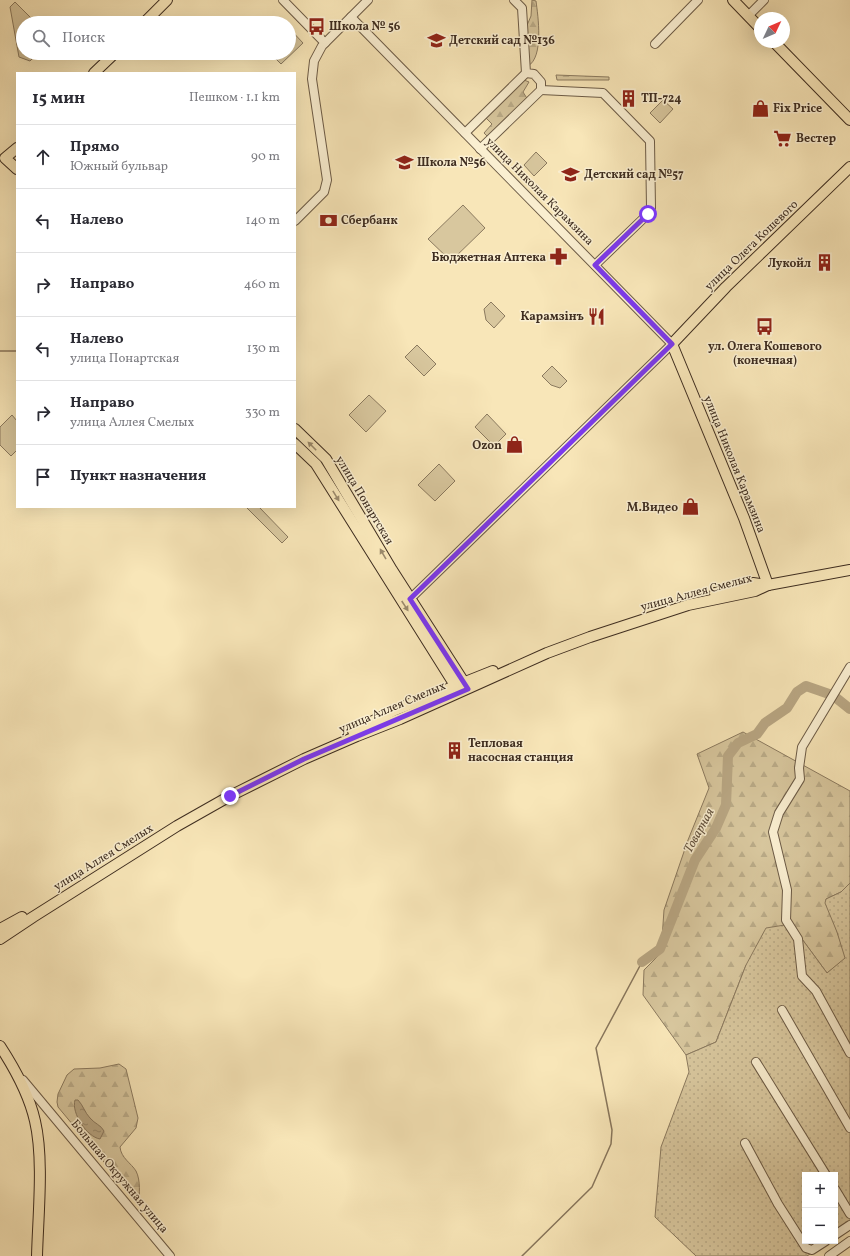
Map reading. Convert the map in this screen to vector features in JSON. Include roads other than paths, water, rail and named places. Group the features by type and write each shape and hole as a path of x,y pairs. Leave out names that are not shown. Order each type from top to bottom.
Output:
{"main road":[{"path":"732,0 754,22"},
{"path":"151,16 166,1"},
{"path":"780,48 850,120"},
{"path":"95,72 108,60"},
{"path":"16,149 2,161 16,168"},
{"name":"улица Олега Кошевого","path":"672,344 726,287 850,167"},
{"name":"улица Николая Карамзина","path":"672,344 744,518 768,585"},
{"name":"улица Понартская","path":"296,430 326,459 388,573 410,599 461,687"},
{"name":"улица Понартская","path":"296,445 316,464 461,687"},
{"name":"улица Аллея Смелых","path":"0,939 171,830 230,796 310,756 461,687 614,628 688,605 755,591 768,585 850,570"},
{"path":"0,929 136,845 240,784 395,710 461,687"},
{"name":"Большая Окружная улица","path":"0,1046 18,1075"},
{"path":"18,1075 35,1120 39,1146 37,1256"}],"street":[{"path":"283,0 325,42"},
{"path":"296,220 324,192 327,180 312,79 314,61 325,42 368,0"},
{"path":"465,133 526,73 522,8 514,0"},
{"path":"655,44 698,0"},
{"path":"748,16 764,0"},
{"name":"улица Николая Карамзина","path":"351,17 672,344"},
{"path":"480,149 541,90 541,82 534,74 526,73"},
{"path":"541,90 603,93 650,141 651,208 648,214 595,265"},
{"path":"410,599 672,344"},
{"path":"850,667 802,747 799,768 800,779 779,813 773,832 787,890 786,920 798,939 802,976 816,991 850,1053"},
{"path":"782,1010 850,1128"},
{"path":"756,1062 824,1172"},
{"name":"Большая Окружная улица","path":"18,1075 170,1256"},
{"path":"35,1120 36,1114 40,1110 43,1109 50,1113"},
{"path":"745,1143 778,1204 802,1242"},
{"path":"838,1194 850,1214"},
{"path":"838,1233 850,1225"},
{"path":"829,1256 850,1241"},
{"path":"803,1244 806,1248 812,1250 821,1244"}],"water":[{"path":"75,1100 78,1100 88,1116 103,1129 104,1131 100,1139 90,1134 81,1124 75,1111"}],"waterway":[{"path":"0,351 16,351"},
{"name":"Товарная","path":"642,962 660,949 695,860 716,828 726,805 728,756 738,743 757,734 765,723 787,708 797,692 806,686 829,694"},
{"name":"Товарная","path":"835,697 850,709"},
{"path":"522,1256 592,1187 611,1144 612,1130 596,1048 642,962"}],"place":[{"name":"Школа № 56","path":"316,26"},
{"name":"Детский сад №136","path":"436,40"},
{"name":"ТП-724","path":"628,98"},
{"name":"Fix Price","path":"760,108"},
{"name":"Вестер","path":"783,138"},
{"name":"Школа №56","path":"404,162"},
{"name":"Детский сад №57","path":"571,174"},
{"name":"Сбербанк","path":"328,220"},
{"name":"Бюджетная Аптека","path":"559,257"},
{"name":"Лукойл","path":"824,263"},
{"name":"Карамзiнъ","path":"597,316"},
{"name":"ул. Олега Кошевого (конечная)","path":"765,327"},
{"name":"Ozon","path":"515,445"},
{"name":"M.Видео","path":"691,507"},
{"name":"Тепловая насосная станция","path":"455,750"}]}
